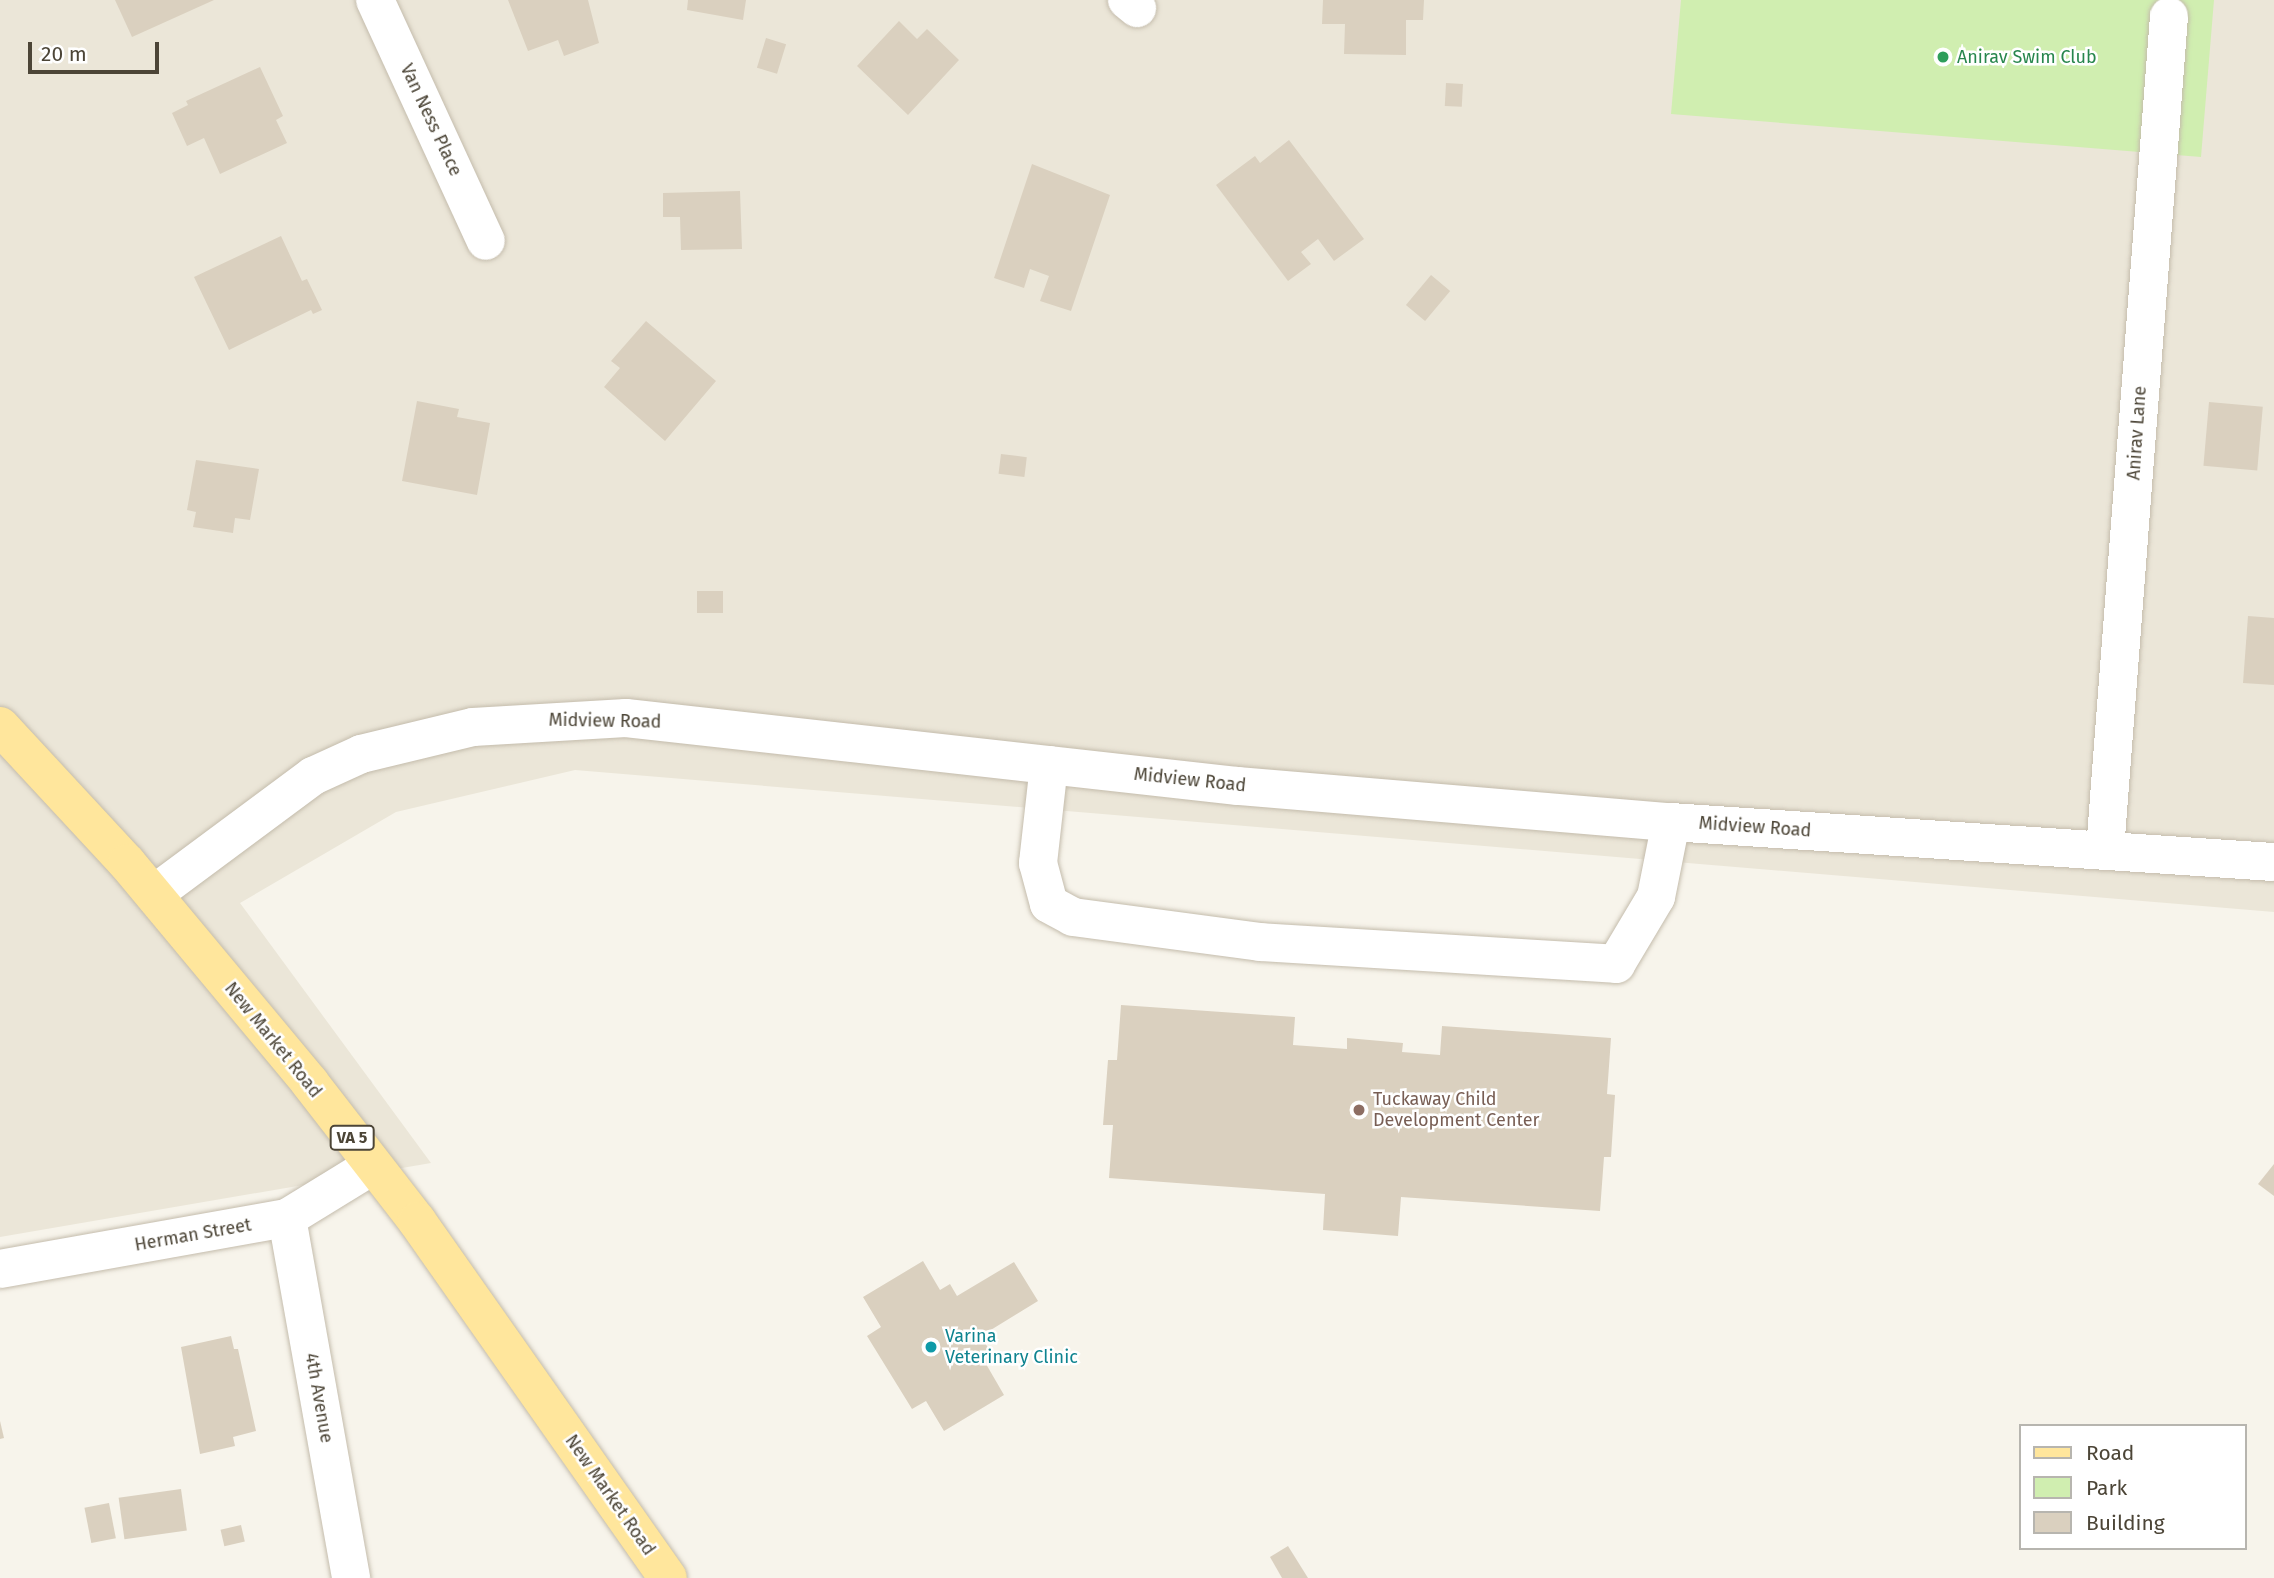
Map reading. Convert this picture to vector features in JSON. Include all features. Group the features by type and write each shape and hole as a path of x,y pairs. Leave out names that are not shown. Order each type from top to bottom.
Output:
{"main road":[{"name":"New Market Road","path":"0,726 154,894 417,1221 668,1578"}],"street":[{"name":"Van Ness Place","path":"375,0 486,241"},
{"name":"Anirav Lane","path":"2105,850 2169,16"},
{"name":"Midview Road","path":"154,894 313,776 361,754 407,739 473,727 528,720 626,718 1238,786 1671,822 2274,862"},
{"path":"1049,765 1038,863 1049,904 1073,917 1260,942 1616,964 1656,897 1671,822"},
{"name":"Herman Street","path":"0,1269 287,1219 372,1166"},
{"name":"4th Avenue","path":"287,1219 351,1578"}],"shaded area":[{"path":"0,0 2274,0 2274,912 575,770 396,812 240,903 431,1163 0,1237"}],"green space":[{"name":"Anirav Swim Club","path":"1681,0 2214,0 2201,157 1671,114"}],"building":[{"path":"115,0 214,0 132,37"},
{"path":"508,0 588,0 599,43 564,56 558,40 528,51"},
{"path":"688,0 746,0 743,20 687,10"},
{"path":"1323,0 1424,0 1423,20 1406,20 1406,55 1344,54 1345,24 1322,24"},
{"path":"899,21 917,39 927,29 959,60 908,115 857,66"},
{"path":"766,38 786,44 777,74 757,68"},
{"path":"260,67 283,116 276,120 287,143 220,174 204,138 187,146 172,113 188,105 186,101"},
{"path":"1446,83 1463,84 1462,107 1445,106"},
{"path":"1289,140 1364,239 1334,261 1318,239 1301,252 1311,264 1288,281 1216,185 1255,156 1260,163"},
{"path":"1032,164 1110,195 1071,311 1040,301 1049,276 1030,269 1024,288 994,278"},
{"path":"740,191 742,249 681,250 680,217 663,217 663,193"},
{"path":"281,236 302,281 307,279 322,310 313,314 311,310 229,350 194,277"},
{"path":"1431,275 1450,291 1425,321 1406,305"},
{"path":"646,321 716,381 665,441 604,387 620,368 611,361"},
{"path":"417,401 459,409 457,417 490,423 477,495 402,481"},
{"path":"2209,402 2263,407 2257,470 2203,466"},
{"path":"1001,454 1027,457 1024,477 999,474"},
{"path":"196,460 259,469 250,520 235,518 233,533 193,527 196,512 187,510"},
{"path":"697,591 723,591 723,613 697,613"},
{"path":"2248,616 2274,618 2274,685 2243,683"},
{"name":"Tuckaway Child Development Center","path":"1121,1005 1295,1017 1293,1045 1347,1049 1347,1038 1403,1043 1402,1052 1440,1055 1442,1026 1611,1038 1607,1094 1615,1095 1611,1157 1604,1157 1600,1211 1401,1197 1398,1236 1323,1230 1325,1194 1109,1178 1113,1125 1103,1125 1108,1060 1117,1060"},
{"path":"2274,1164 2274,1196 2258,1184"},
{"name":"Varina Veterinary Clinic","path":"923,1261 940,1290 950,1284 957,1296 1014,1262 1038,1301 981,1336 994,1358 986,1364 1004,1395 944,1431 926,1401 912,1409 867,1336 881,1327 863,1297"},
{"path":"231,1336 234,1349 238,1349 256,1431 233,1437 235,1446 200,1454 181,1347"},
{"path":"0,1421 4,1438 0,1439"},
{"path":"181,1489 187,1531 124,1539 119,1498"},
{"path":"109,1503 116,1538 91,1543 84,1508"},
{"path":"241,1525 245,1542 224,1546 221,1530"},
{"path":"1288,1546 1308,1578 1282,1578 1270,1557"}],"place":[{"name":"Anirav Swim Club","path":"1943,57"},
{"name":"Tuckaway Child Development Center","path":"1359,1110"},
{"name":"Varina Veterinary Clinic","path":"931,1347"}]}
